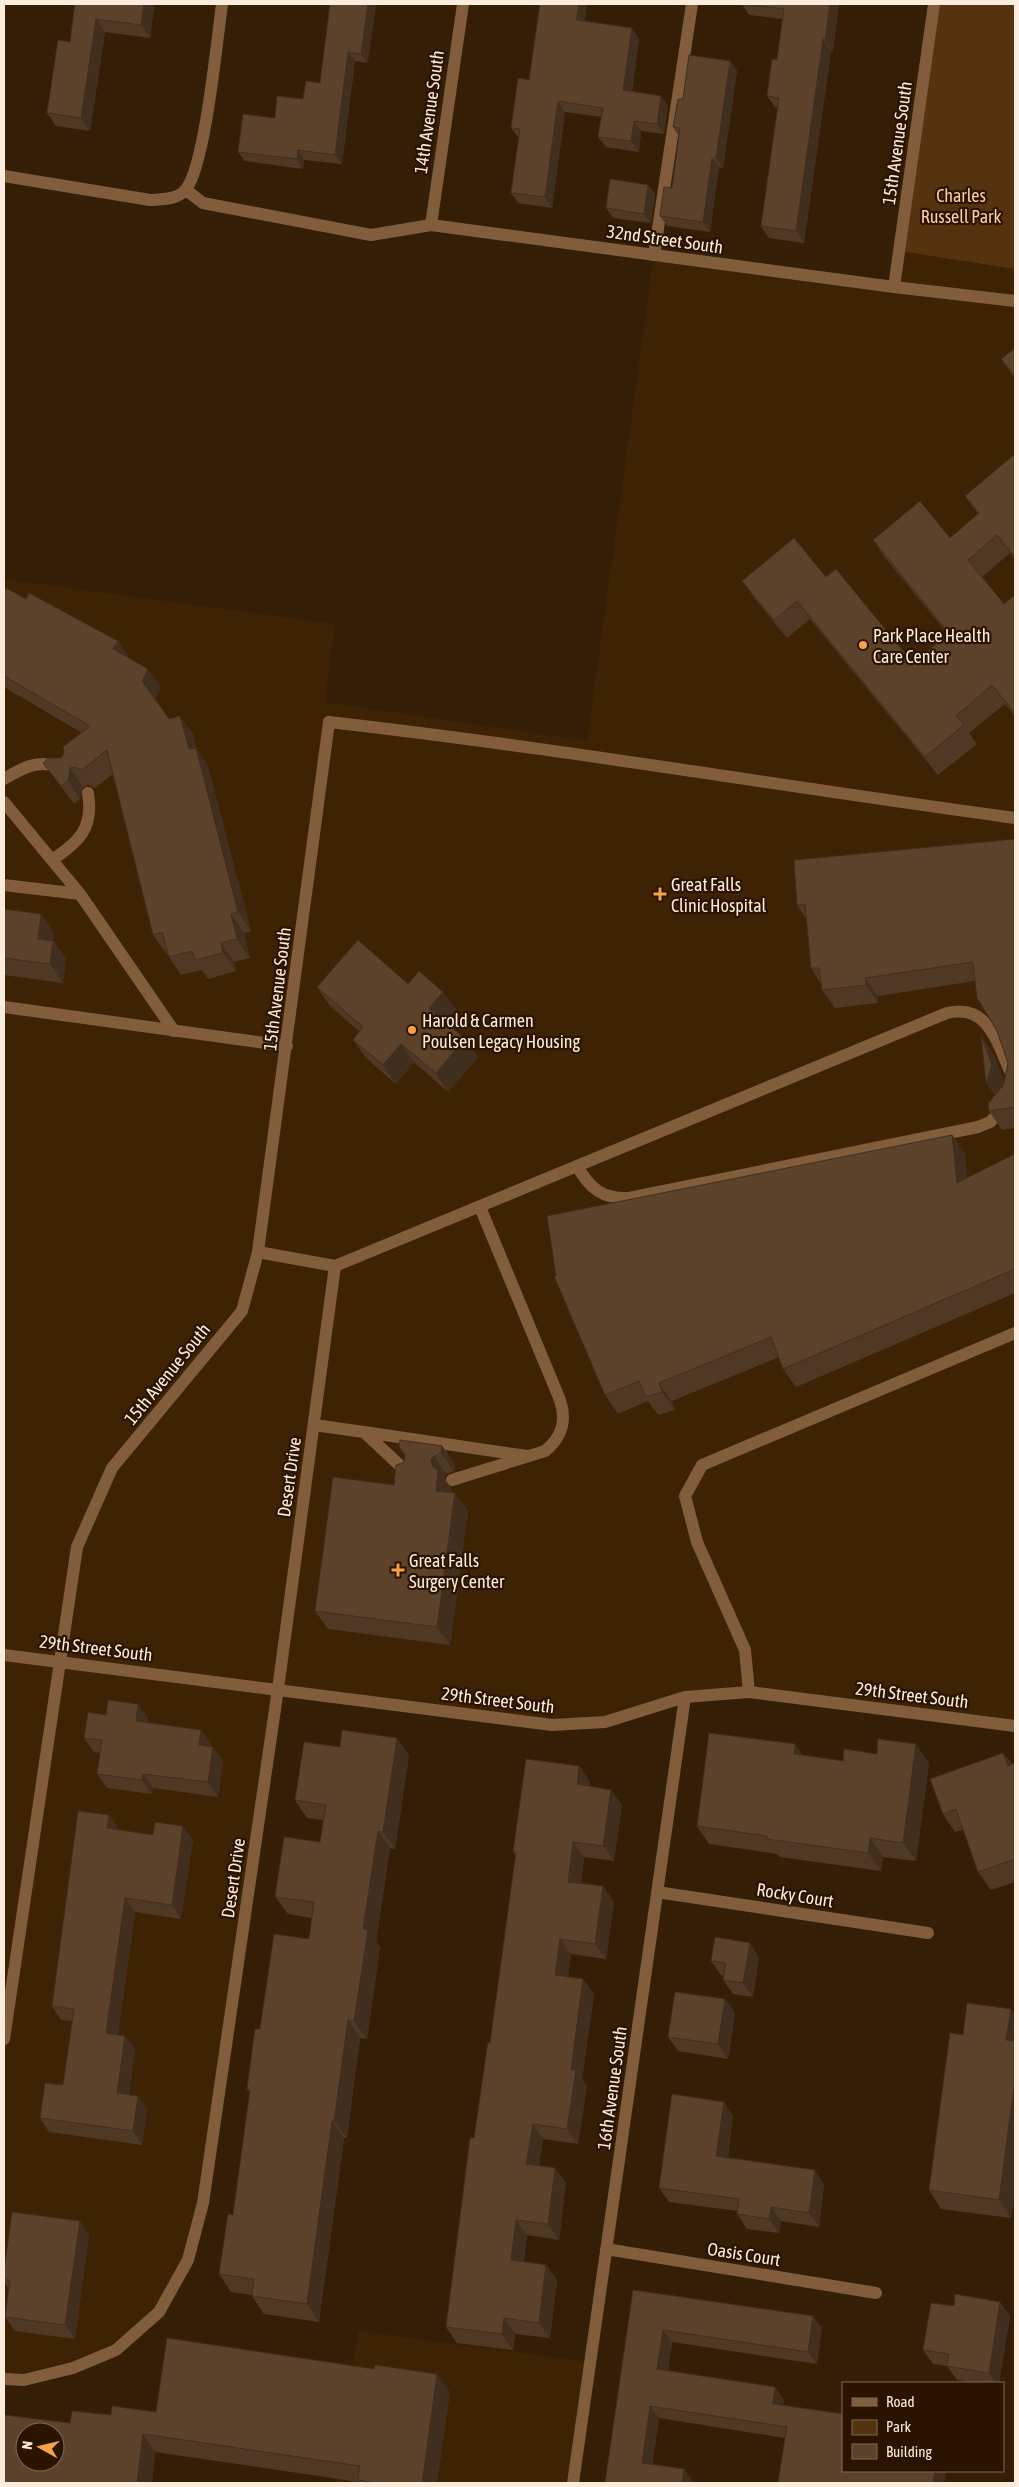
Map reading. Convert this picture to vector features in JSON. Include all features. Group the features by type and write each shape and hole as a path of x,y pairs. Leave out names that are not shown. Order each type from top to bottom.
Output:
{"street":[{"path":"4,176 150,200 169,199 186,190 198,162 222,4"},
{"name":"14th Avenue South","path":"431,225 462,4"},
{"path":"654,255 692,4"},
{"name":"15th Avenue South","path":"894,287 934,4"},
{"name":"32nd Street South","path":"186,190 203,203 371,235 431,225 894,287 1015,301"},
{"name":"15th Avenue South","path":"4,2039 77,1547 112,1468 242,1311 258,1252 329,722 678,768 839,794 1015,818"},
{"path":"4,779 33,764 50,763 69,770"},
{"path":"52,860 82,836 88,822 90,806 88,794"},
{"path":"4,802 80,894 174,1031"},
{"path":"4,885 80,894"},
{"path":"4,1007 287,1046"},
{"path":"258,1252 335,1266 947,1013 967,1011 985,1021 991,1029 1012,1075 1012,1088 1008,1102 1001,1113 990,1122 978,1127 629,1198 615,1198 602,1195 591,1187 578,1166"},
{"path":"452,1480 545,1451 554,1444 564,1423 564,1411 480,1207"},
{"name":"Desert Drive","path":"4,2379 24,2380 73,2368 116,2350 159,2312 188,2260 203,2203 278,1689 335,1266"},
{"path":"749,1692 745,1650 697,1542 686,1496 702,1465 1015,1333"},
{"path":"314,1425 531,1456"},
{"path":"364,1432 410,1475"},
{"name":"29th Street South","path":"4,1655 552,1726 605,1722 685,1697 749,1692 1015,1726"},
{"name":"16th Avenue South","path":"572,2483 685,1697"},
{"name":"Rocky Court","path":"657,1892 928,1934"},
{"name":"Oasis Court","path":"606,2249 876,2293"}],"shaded area":[{"name":"Great Falls Clinic Hospital","path":"899,251 1015,269 1015,1726 749,1692 685,1697 605,1722 552,1725 278,1689 188,2260 159,2312 116,2350 73,2368 4,2379 4,579 335,624 325,702 587,741 654,255 894,287"},
{"path":"358,2331 590,2362 573,2483 336,2483"}],"green space":[{"name":"Charles Russell Park","path":"936,4 1015,4 1015,269 899,251"}],"building":[{"path":"75,4 144,4 141,25 96,19 81,118 47,113 58,40 70,42"},
{"path":"330,4 368,4 361,54 348,52 335,155 298,150 297,159 238,152 243,114 275,118 277,96 303,99 306,81 320,83"},
{"path":"540,4 579,4 576,20 632,28 623,90 661,96 657,124 634,121 631,141 598,137 603,108 558,101 545,197 511,193 520,129 511,128 518,78 529,80"},
{"path":"745,4 830,4 825,40 823,39 796,231 761,226 779,98 767,96 772,59 777,60 784,9"},
{"path":"689,55 730,61 716,158 712,158 703,222 660,216 664,187 672,188 680,128 673,127 678,99 683,99"},
{"path":"610,179 648,185 644,214 606,208"},
{"path":"1015,348 1015,376 1001,359"},
{"name":"Park Place Health Care Center","path":"1015,454 1015,557 997,535 968,560 1004,604 1015,595 1015,713 992,685 956,716 964,725 925,757 797,601 774,620 742,581 794,538 826,577 836,569 913,663 949,633 873,540 920,501 950,538 979,513 965,496"},
{"path":"6,588 26,599 29,593 118,641 113,649 148,669 142,681 169,719 180,716 189,749 196,748 238,912 231,914 237,939 221,943 223,953 195,960 192,951 169,957 162,932 153,935 107,750 82,770 75,767 70,768 68,781 61,786 43,763 49,758 61,758 64,754 63,747 90,726 4,676 4,592"},
{"path":"1015,839 1015,1107 989,1111 988,1104 1004,1084 1008,1063 997,1031 977,998 973,962 865,978 866,985 822,990 819,968 811,968 805,904 797,905 794,860"},
{"path":"4,909 41,914 38,939 53,941 50,964 4,958"},
{"path":"358,940 408,984 419,971 443,992 429,1008 465,1039 436,1073 401,1044 383,1065 353,1040 363,1027 317,987"},
{"path":"981,1036 992,1065 986,1083"},
{"path":"952,1135 957,1183 1015,1154 1015,1269 783,1369 771,1337 659,1383 662,1392 646,1397 639,1381 605,1395 554,1276 556,1276 547,1216"},
{"name":"Great Falls Surgery Center","path":"400,1440 442,1446 441,1453 434,1456 431,1460 433,1467 438,1470 436,1491 455,1493 437,1627 315,1611 333,1477 394,1485 396,1465 403,1463 405,1458 405,1454 399,1447"},
{"path":"108,1700 138,1704 136,1721 201,1730 199,1745 213,1747 208,1782 143,1774 142,1780 97,1774 102,1740 84,1738 88,1712 106,1715"},
{"path":"342,1730 397,1738 383,1832 378,1831 363,1929 368,1930 354,2021 348,2020 307,2304 252,2296 254,2279 219,2274 228,2214 233,2215 250,2090 247,2089 255,2029 260,2029 274,1934 309,1939 314,1902 275,1897 284,1837 320,1842 326,1805 295,1800 304,1742 340,1747"},
{"path":"709,1733 795,1744 794,1754 843,1761 844,1749 877,1754 878,1739 916,1744 903,1843 870,1838 868,1853 767,1839 767,1836 697,1826"},
{"path":"1003,1753 1008,1766 1015,1763 1015,1859 978,1872 956,1809 943,1814 930,1779"},
{"path":"526,1759 579,1766 577,1784 611,1790 603,1846 573,1842 568,1882 603,1886 595,1944 560,1939 555,1975 583,1979 571,2070 576,2070 567,2129 533,2124 526,2164 555,2168 548,2224 516,2220 511,2260 546,2265 539,2323 504,2318 502,2334 446,2327 470,2138 474,2138 488,2042 490,2043 516,1852 513,1852"},
{"path":"78,1811 109,1815 107,1828 153,1835 155,1822 183,1826 172,1905 125,1898 106,2033 125,2036 117,2093 138,2096 133,2131 40,2118 45,2083 63,2085 74,2009 52,2006"},
{"path":"715,1937 750,1943 743,1983 723,1980 726,1963 711,1961"},
{"path":"675,1992 725,1999 718,2044 668,2037"},
{"path":"967,2003 1011,2009 1006,2040 1015,2041 1015,2079 999,2200 929,2190 950,2033 963,2035"},
{"path":"672,2094 724,2102 716,2156 815,2170 809,2213 771,2207 769,2219 737,2214 739,2199 659,2188"},
{"path":"12,2212 80,2221 65,2325 5,2317 10,2280 4,2280 4,2271"},
{"path":"633,2290 813,2316 808,2352 663,2330 657,2369 775,2387 773,2404 842,2414 842,2472 935,2472 933,2483 778,2483 787,2427 650,2406 642,2463 684,2469 682,2483 605,2483"},
{"path":"955,2294 1000,2302 989,2373 947,2366 949,2354 923,2350 931,2303 954,2306"},
{"path":"167,2338 374,2369 375,2365 437,2374 422,2483 377,2483 358,2480 360,2466 143,2434 137,2483 4,2483 4,2415 62,2422 15,2422 15,2472 65,2472 65,2422 70,2423 72,2411 111,2415 112,2406 156,2412"}],"place":[{"name":"Park Place Health Care Center","path":"863,645"},
{"name":"Great Falls Clinic Hospital","path":"660,894"},
{"name":"Harold & Carmen Poulsen Legacy Housing","path":"412,1030"},
{"name":"Great Falls Surgery Center","path":"398,1570"}]}
